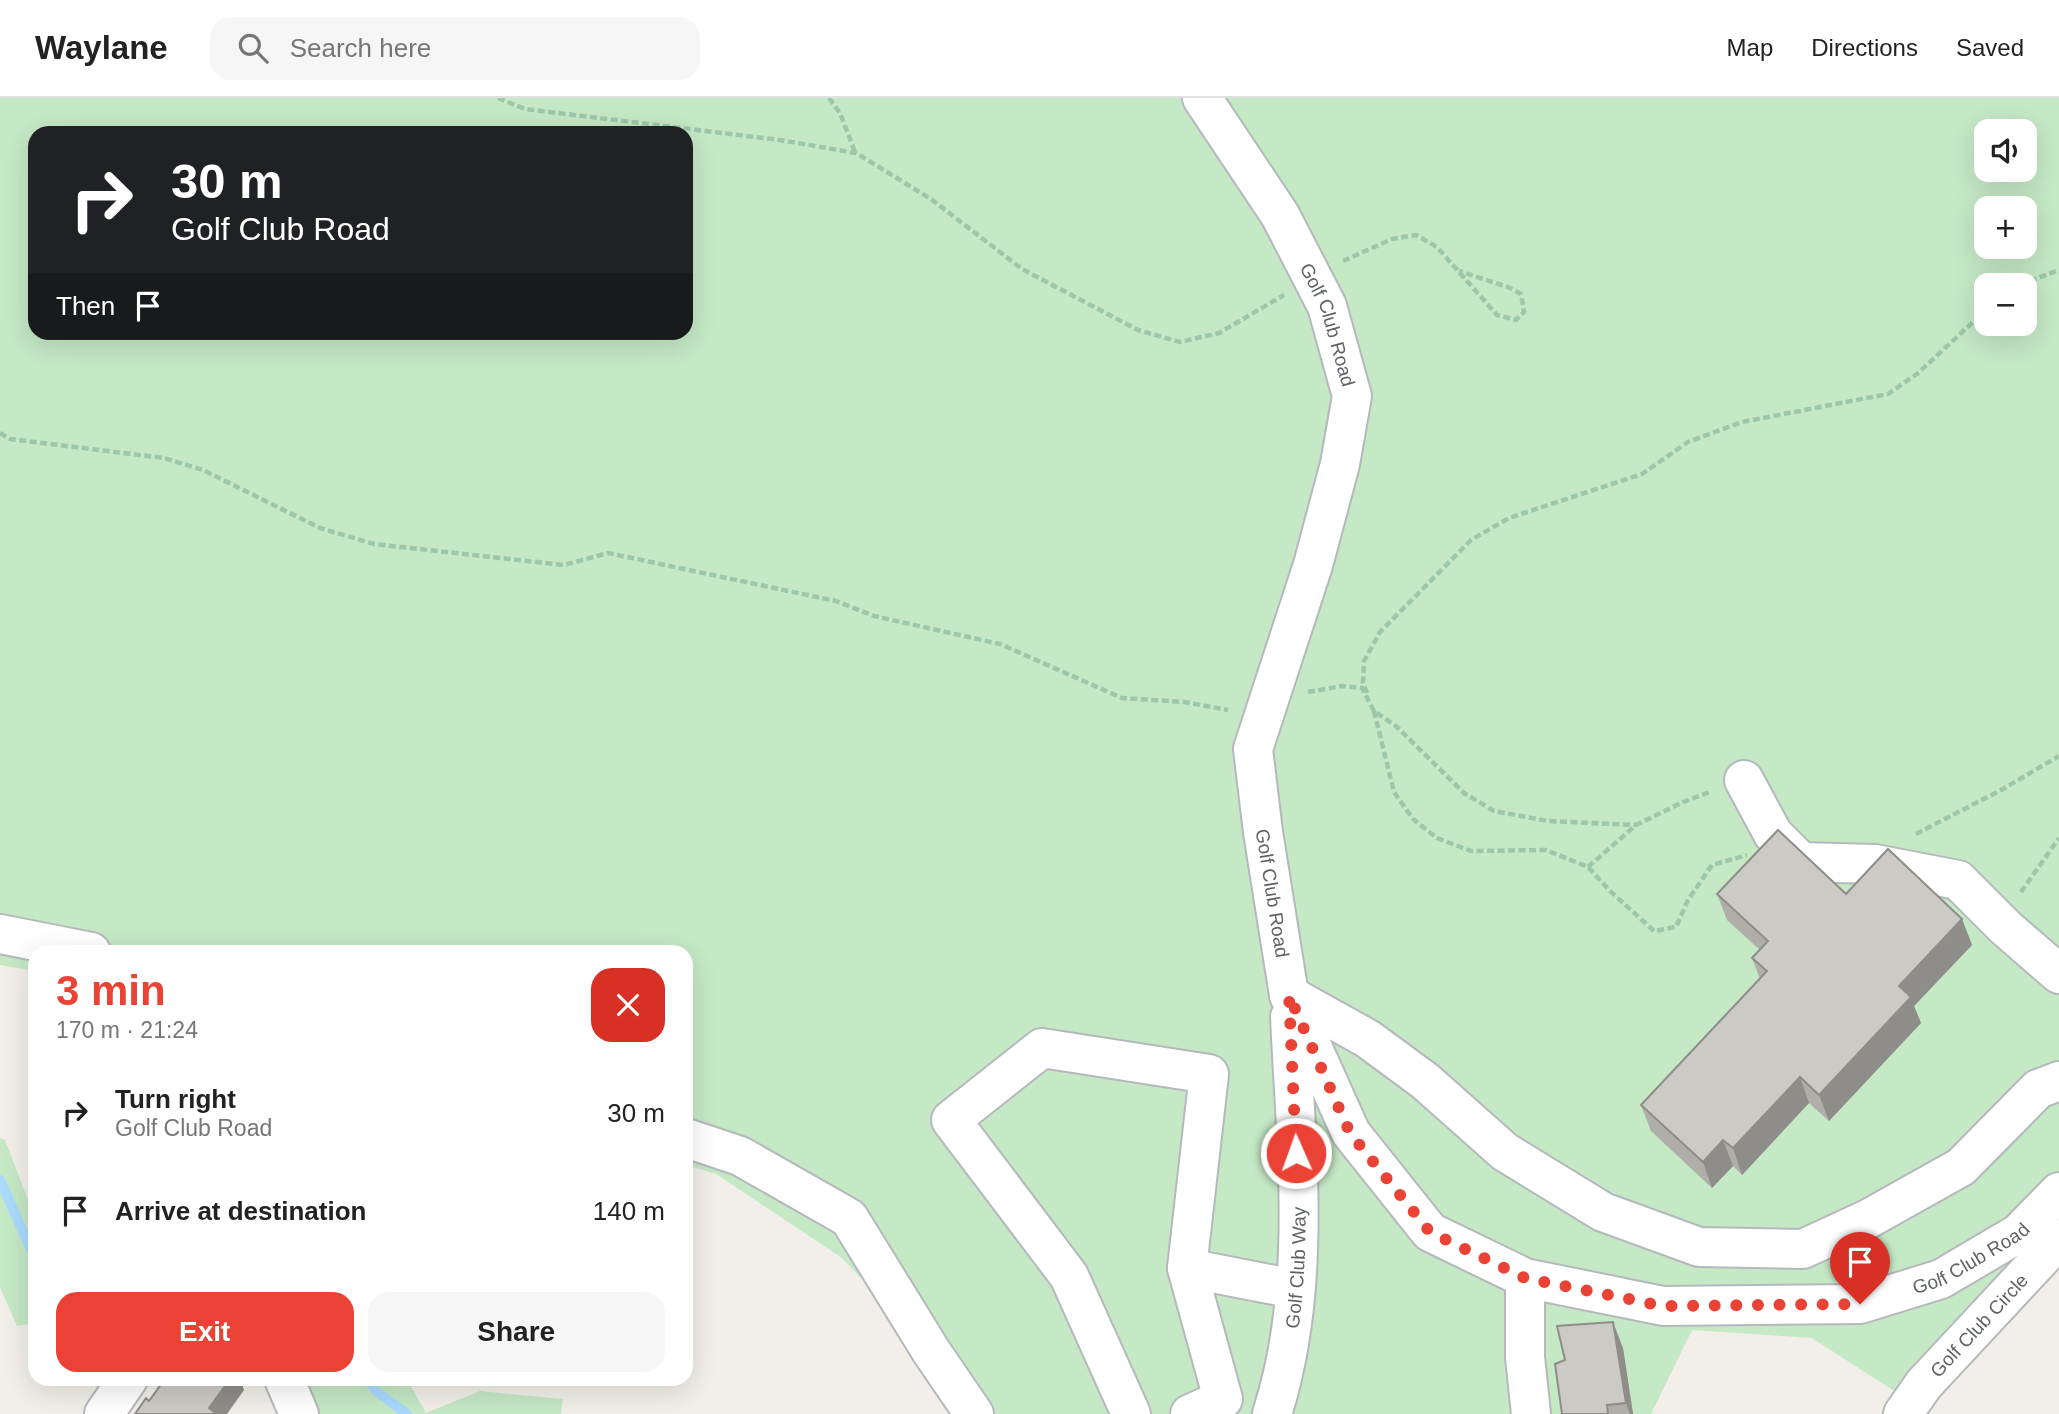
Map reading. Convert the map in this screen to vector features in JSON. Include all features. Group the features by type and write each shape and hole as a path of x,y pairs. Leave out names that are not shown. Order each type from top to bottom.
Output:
{"street":[{"name":"Golf Club Road","path":"1202,98 1280,215 1327,306 1352,396 1340,464 1313,565 1253,749 1263,832 1289,995 1350,1133 1430,1232 1525,1278 1663,1306 1860,1304 1941,1279 2019,1233 2059,1192"},
{"path":"1744,780 1773,834 1801,862 1875,864 1958,880 2006,928 2059,974"},
{"path":"0,934 56,945"},
{"path":"1289,995 1368,1039 1425,1081 1506,1152 1602,1212 1699,1247 1803,1249 1849,1228 1961,1167 2038,1089 2059,1081"},
{"name":"Golf Club Way","path":"1270,1414 1286,1369 1300,1248 1289,995"},
{"path":"1131,1414 1069,1276 951,1120 1042,1048 1209,1074 1187,1268 1206,1407 1270,1414"},
{"path":"693,1140 740,1156 849,1218 931,1351 974,1414"},
{"name":"Golf Club Circle","path":"1903,1414 1924,1384 2059,1239"},
{"path":"1187,1268 1295,1289"},
{"path":"1525,1278 1525,1357 1531,1414"},
{"path":"104,1414 123,1386"},
{"path":"287,1386 299,1414"}],"path":[{"path":"498,98 524,109 664,126"},
{"path":"829,98 840,113 856,153"},
{"path":"693,129 856,153 932,199 1022,269 1138,330 1180,342 1219,333 1360,252 1392,239 1416,235 1437,247 1497,315 1516,320 1524,313 1521,294 1459,271"},
{"path":"2037,278 2059,270"},
{"path":"1785,846 1713,865 1688,900 1676,927 1654,931 1588,867 1546,850 1471,850 1437,838 1413,819 1394,792 1374,710 1363,683 1364,661 1380,632 1471,540 1509,517 1642,474 1688,442 1742,422 1888,394 1917,374 1974,321"},
{"path":"0,433 10,439 164,458 203,470 239,486 320,528 374,544 564,565 608,553 836,601 874,617 1000,644 1122,698 1184,702 1238,712 1342,685 1362,688 1374,710 1396,726 1464,793 1494,811 1548,821 1636,825"},
{"path":"1875,864 1902,841 2003,789 2059,756"},
{"path":"1588,867 1636,825 1683,802 1744,780"},
{"path":"2006,928 2014,903 2059,838"}],"green space":[{"path":"0,98 2059,98 2059,1254 1911,1402 1812,1338 1692,1330 1651,1414 974,1414 931,1351 842,1258 716,1174 693,1167 693,945 28,945 28,970 0,965"},
{"path":"0,1138 5,1140 28,1200 28,1324 17,1326 0,1287"},
{"path":"287,1386 411,1386 426,1413 480,1391 563,1399 561,1414 299,1414"}],"building":[{"path":"1778,830 1846,894 1888,849 1962,919 1899,986 1911,997 1819,1095 1800,1077 1733,1148 1723,1140 1703,1162 1641,1105 1767,971 1752,958 1768,941 1717,894"},
{"path":"1613,1322 1626,1403 1607,1405 1608,1414 1562,1414 1555,1364 1565,1360 1557,1326"},
{"path":"160,1386 225,1386 209,1408 217,1414 135,1414 146,1398 149,1401"}],"waterway":[{"path":"0,1180 28,1242"},
{"path":"373,1386 407,1414"}],"route":[{"path":"1296,1153 1289,995 1350,1133 1430,1232 1525,1278 1663,1306 1860,1304"}]}
